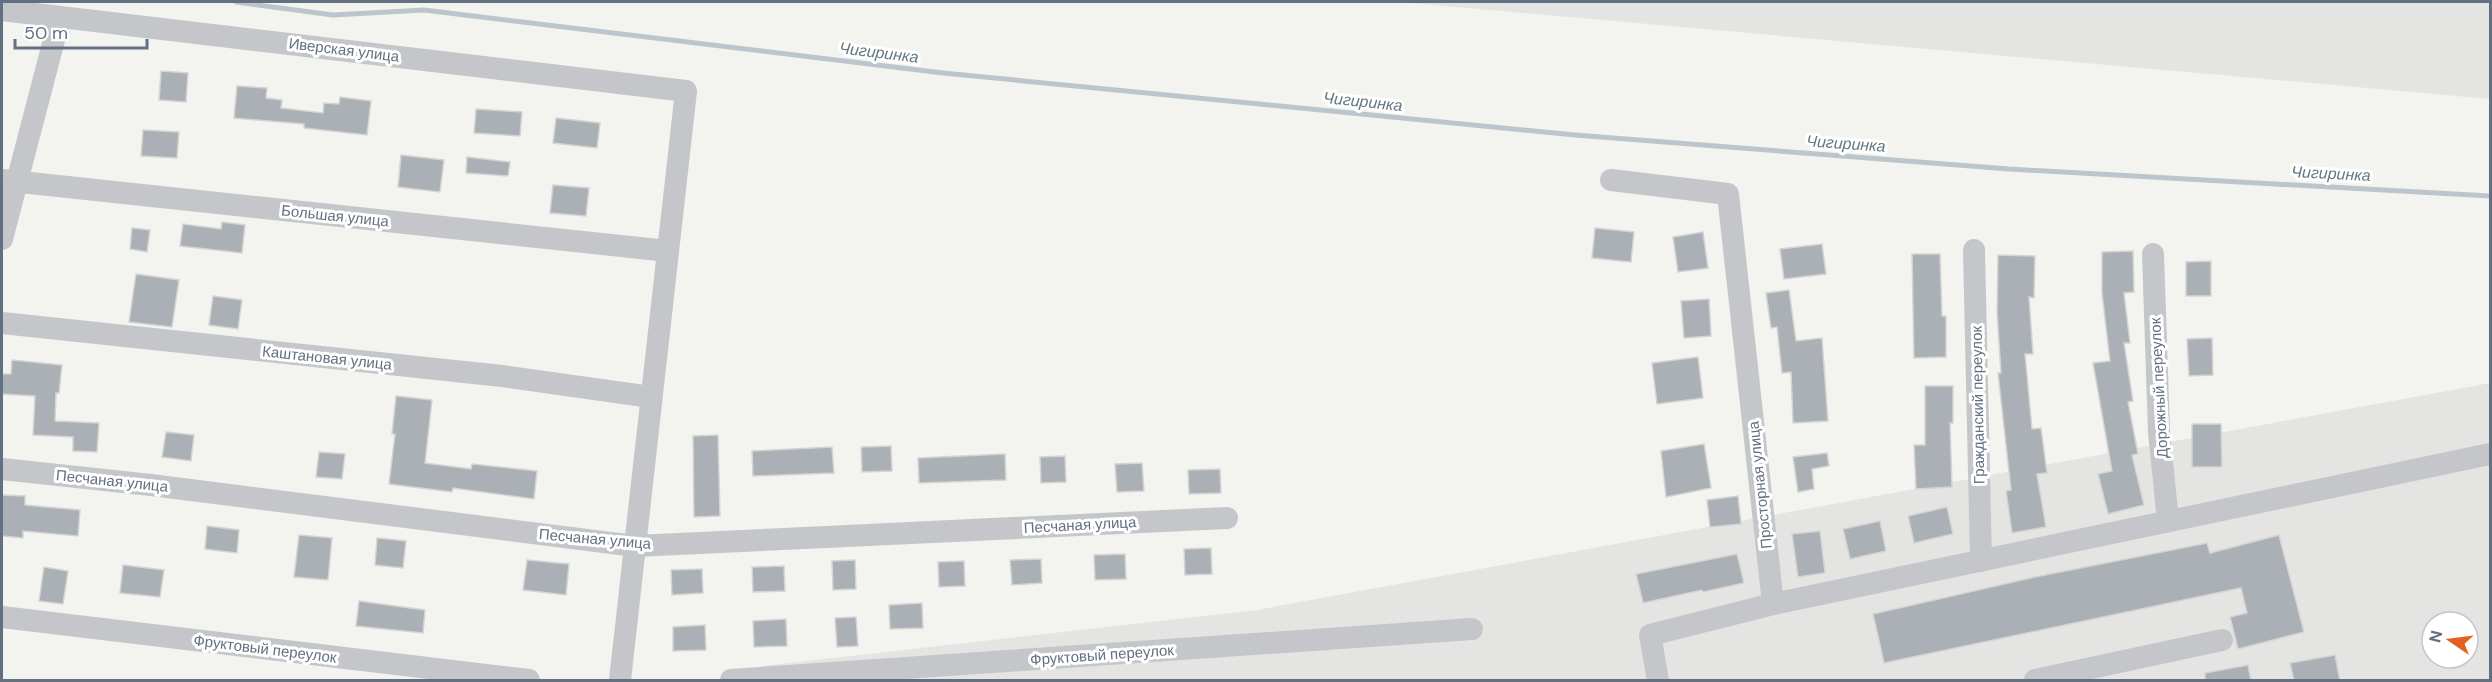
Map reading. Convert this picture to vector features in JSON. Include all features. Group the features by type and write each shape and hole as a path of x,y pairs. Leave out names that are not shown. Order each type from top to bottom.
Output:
{"street":[{"name":"Иверская улица","path":"2,10 686,91 668,251"},
{"path":"2,238 8,181 60,17"},
{"name":"Просторная улица","path":"1611,180 1728,194 1773,604"},
{"name":"Большая улица","path":"8,181 668,251"},
{"name":"Гражданский переулок","path":"1974,250 1981,561"},
{"path":"620,681 668,251"},
{"name":"Дорожный переулок","path":"2153,254 2159,432 2168,521"},
{"name":"Каштановая улица","path":"2,323 502,376 651,397"},
{"path":"1658,681 1650,635 1773,604 2490,454"},
{"name":"Песчаная улица","path":"2,469 151,485 634,546 1227,518"},
{"name":"Фруктовый переулок","path":"2,617 529,681"},
{"name":"Фруктовый переулок","path":"731,681 1472,629"},
{"path":"2035,681 2222,640"}],"shaded area":[{"path":"1400,2 2490,2 2490,99"},
{"path":"2490,383 2490,680 749,680 761,666 1257,610"}],"building":[{"path":"161,71 188,73 186,102 159,100"},
{"path":"237,86 267,88 266,98 282,100 281,108 323,113 324,103 339,104 340,97 371,101 367,135 304,128 304,124 234,118"},
{"path":"476,109 522,112 520,136 474,133"},
{"path":"556,118 600,123 597,148 553,143"},
{"path":"143,130 179,132 177,158 141,156"},
{"path":"401,155 444,160 440,192 398,187"},
{"path":"467,157 510,162 508,176 466,173"},
{"path":"553,185 589,188 586,216 550,213"},
{"path":"222,222 245,225 242,253 180,246 183,224 221,229"},
{"path":"132,228 150,230 147,252 130,249"},
{"path":"1595,228 1634,232 1631,262 1592,258"},
{"path":"1703,232 1708,268 1678,272 1673,237"},
{"path":"1822,244 1826,274 1784,279 1780,249"},
{"path":"2133,251 2134,292 2124,293 2130,343 2124,343 2133,401 2128,402 2138,454 2132,455 2144,505 2108,514 2098,474 2112,471 2093,363 2110,361 2102,293 2102,252"},
{"path":"1912,254 1940,254 1942,316 1946,316 1946,357 1914,358"},
{"path":"1998,255 2035,256 2034,298 2029,297 2033,354 2025,354 2032,429 2041,428 2047,473 2037,474 2046,527 2012,533 2006,491 2011,490 1998,373 2001,373 1997,312"},
{"path":"2211,261 2211,296 2186,296 2186,262"},
{"path":"136,274 179,280 172,327 129,322"},
{"path":"1789,290 1796,341 1822,338 1828,421 1793,423 1791,372 1782,373 1777,327 1771,328 1766,293"},
{"path":"213,296 242,300 238,329 209,325"},
{"path":"1709,299 1711,336 1684,338 1681,301"},
{"path":"2212,338 2213,375 2189,376 2187,339"},
{"path":"1698,357 1703,398 1657,404 1652,363"},
{"path":"12,360 62,365 59,393 56,393 55,421 99,423 97,452 73,451 73,437 33,435 35,396 2,394 2,374 11,374"},
{"path":"1925,386 1953,386 1953,423 1950,423 1952,487 1916,489 1914,445 1925,445"},
{"path":"396,396 432,400 425,463 471,469 472,464 537,471 534,499 453,488 452,492 389,484 395,434 392,434"},
{"path":"2192,424 2221,424 2222,467 2192,467"},
{"path":"166,432 194,435 191,461 162,457"},
{"path":"718,435 720,516 694,517 693,436"},
{"path":"1704,444 1711,488 1666,497 1661,451"},
{"path":"891,446 892,471 862,472 861,447"},
{"path":"832,447 834,473 753,476 752,451"},
{"path":"319,452 345,454 342,479 316,477"},
{"path":"1827,453 1829,466 1812,469 1814,489 1798,492 1793,457"},
{"path":"1005,454 1006,480 919,483 918,458"},
{"path":"1065,456 1066,482 1041,483 1040,457"},
{"path":"1142,463 1144,491 1117,492 1115,464"},
{"path":"1220,469 1221,493 1189,494 1188,470"},
{"path":"2,495 25,496 25,505 80,510 78,536 23,531 23,538 2,536"},
{"path":"1738,496 1741,524 1710,527 1707,500"},
{"path":"1947,507 1953,534 1914,543 1908,516"},
{"path":"1880,521 1886,551 1850,559 1843,529"},
{"path":"207,526 239,530 237,553 205,549"},
{"path":"1820,531 1825,573 1798,577 1792,534"},
{"path":"299,535 332,538 328,580 294,577"},
{"path":"2279,535 2304,632 2238,649 2230,617 2247,613 2241,588 1884,663 1873,614 2035,577 2207,543 2210,553"},
{"path":"377,538 406,541 403,568 375,565"},
{"path":"1211,548 1212,574 1185,575 1184,549"},
{"path":"1125,554 1126,579 1095,580 1094,555"},
{"path":"1737,554 1744,583 1643,603 1636,574"},
{"path":"1041,559 1042,583 1012,585 1010,560"},
{"path":"527,560 569,564 566,595 523,590"},
{"path":"855,560 856,589 833,590 832,561"},
{"path":"964,561 965,586 939,587 938,562"},
{"path":"123,565 164,570 160,597 120,593"},
{"path":"784,566 785,591 753,592 752,567"},
{"path":"44,567 68,571 63,604 39,601"},
{"path":"702,569 703,593 672,595 671,570"},
{"path":"359,601 425,610 423,633 356,626"},
{"path":"922,603 923,628 890,629 889,605"},
{"path":"856,617 858,646 837,647 835,618"},
{"path":"786,619 787,646 754,647 753,621"},
{"path":"705,625 706,650 673,651 673,627"},
{"path":"2335,655 2340,681 2294,681 2290,663"},
{"path":"2248,665 2251,681 2205,681 2205,673"}],"waterway":[{"name":"Чигиринка","path":"236,2 333,15 424,10 943,73 1575,135 2009,169 2490,196"}]}
